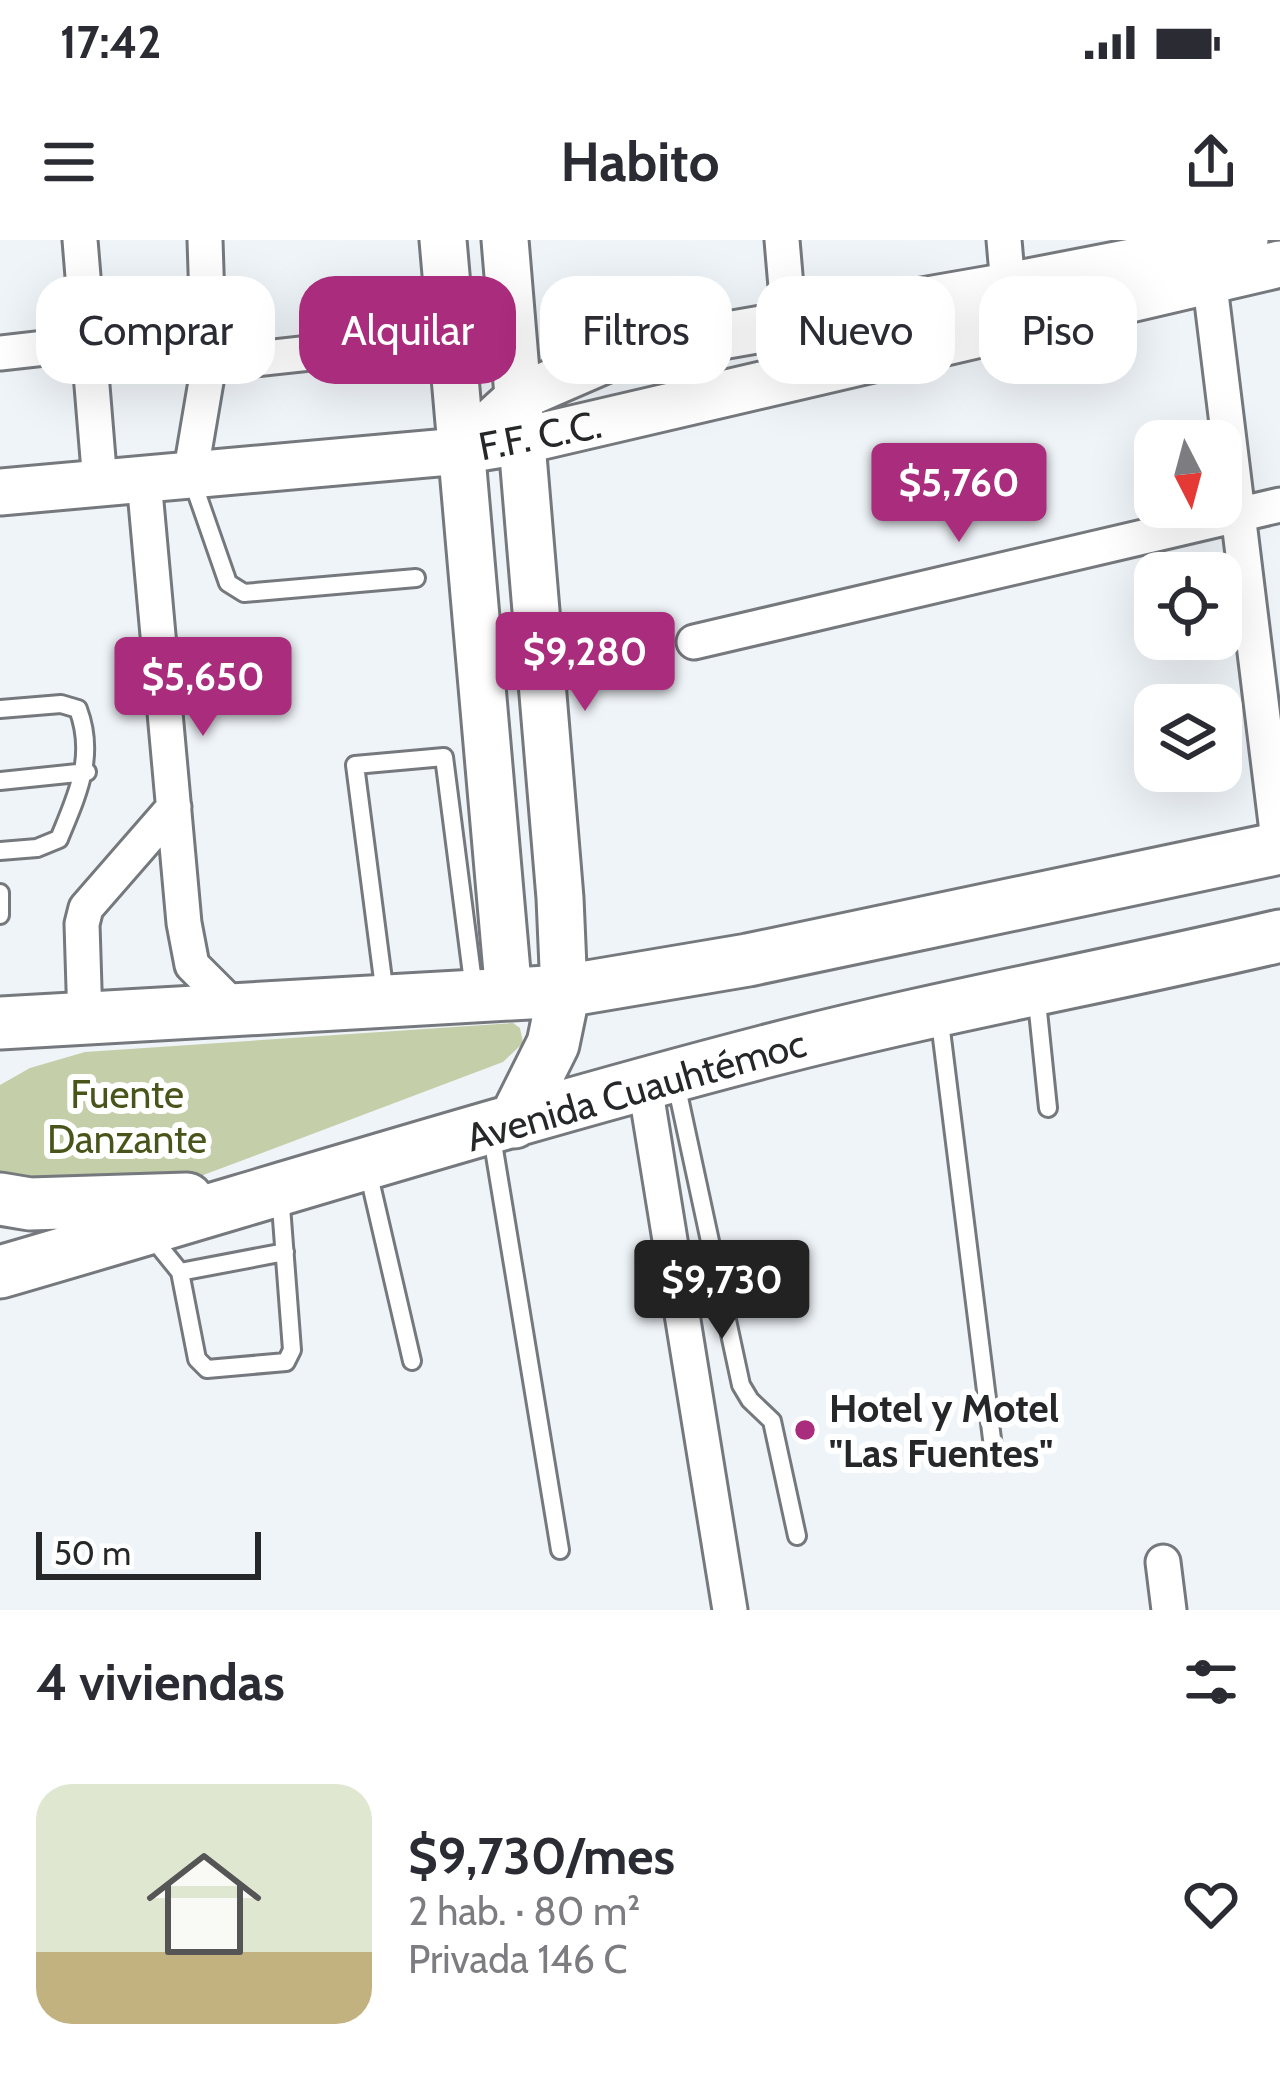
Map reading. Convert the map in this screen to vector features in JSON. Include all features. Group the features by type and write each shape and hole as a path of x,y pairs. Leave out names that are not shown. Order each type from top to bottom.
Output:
{"main road":[{"path":"443,240 501,904 492,996"},
{"path":"503,1126 554,1044 564,991 506,240"},
{"name":"F.F. C.C.","path":"520,419 1220,256"},
{"name":"F.F. C.C.","path":"1079,276 1220,256 1280,264"},
{"name":"F.F. C.C.","path":"460,452 618,354 756,328"},
{"path":"0,492 460,452"},
{"path":"7,1028 564,991 748,961 1280,848"},
{"path":"501,904 560,898"},
{"name":"Avenida Cuauhtémoc","path":"0,1272 264,1192 768,1051 1280,936"},
{"path":"0,1199 30,1204 264,1192"}],"street":[{"path":"80,240 83,276"},
{"path":"205,240 206,276"},
{"path":"782,240 785,276"},
{"path":"1004,240 1007,276"},
{"path":"1220,256 1233,420"},
{"path":"0,353 36,349"},
{"path":"99,384 122,482 174,807 192,965 237,1010"},
{"path":"190,476 206,384"},
{"path":"1242,515 1280,506"},
{"path":"1242,527 1271,705 1280,848"},
{"path":"694,641 1184,528"},
{"path":"85,1020 82,924 86,908 174,807"},
{"path":"660,1082 730,1610"},
{"path":"1163,1562 1169,1610"}],"lane":[{"path":"190,476 228,583 244,593 416,578"},
{"path":"0,709 61,704 78,709 86,772 59,839 37,848 0,851"},
{"path":"386,1002 356,765 444,757 492,996"},
{"path":"0,781 86,772"},
{"path":"0,893 0,915"},
{"path":"1036,992 1048,1108"},
{"path":"939,1013 994,1447"},
{"path":"660,1082 741,1384 772,1421 797,1536"},
{"path":"503,1126 560,1550"},
{"path":"367,1166 412,1361"},
{"path":"146,1230 180,1272 197,1360 207,1370 286,1362 292,1350 285,1252 264,1192"},
{"path":"180,1272 285,1252"}],"green space":[{"name":"Fuente Danzante","path":"513,1023 520,1028 523,1043 503,1062 198,1177 24,1179 0,1175 0,1085 30,1068 85,1052"}],"place":[{"name":"Hotel y Motel \"Las Fuentes\"","path":"805,1430"}]}
